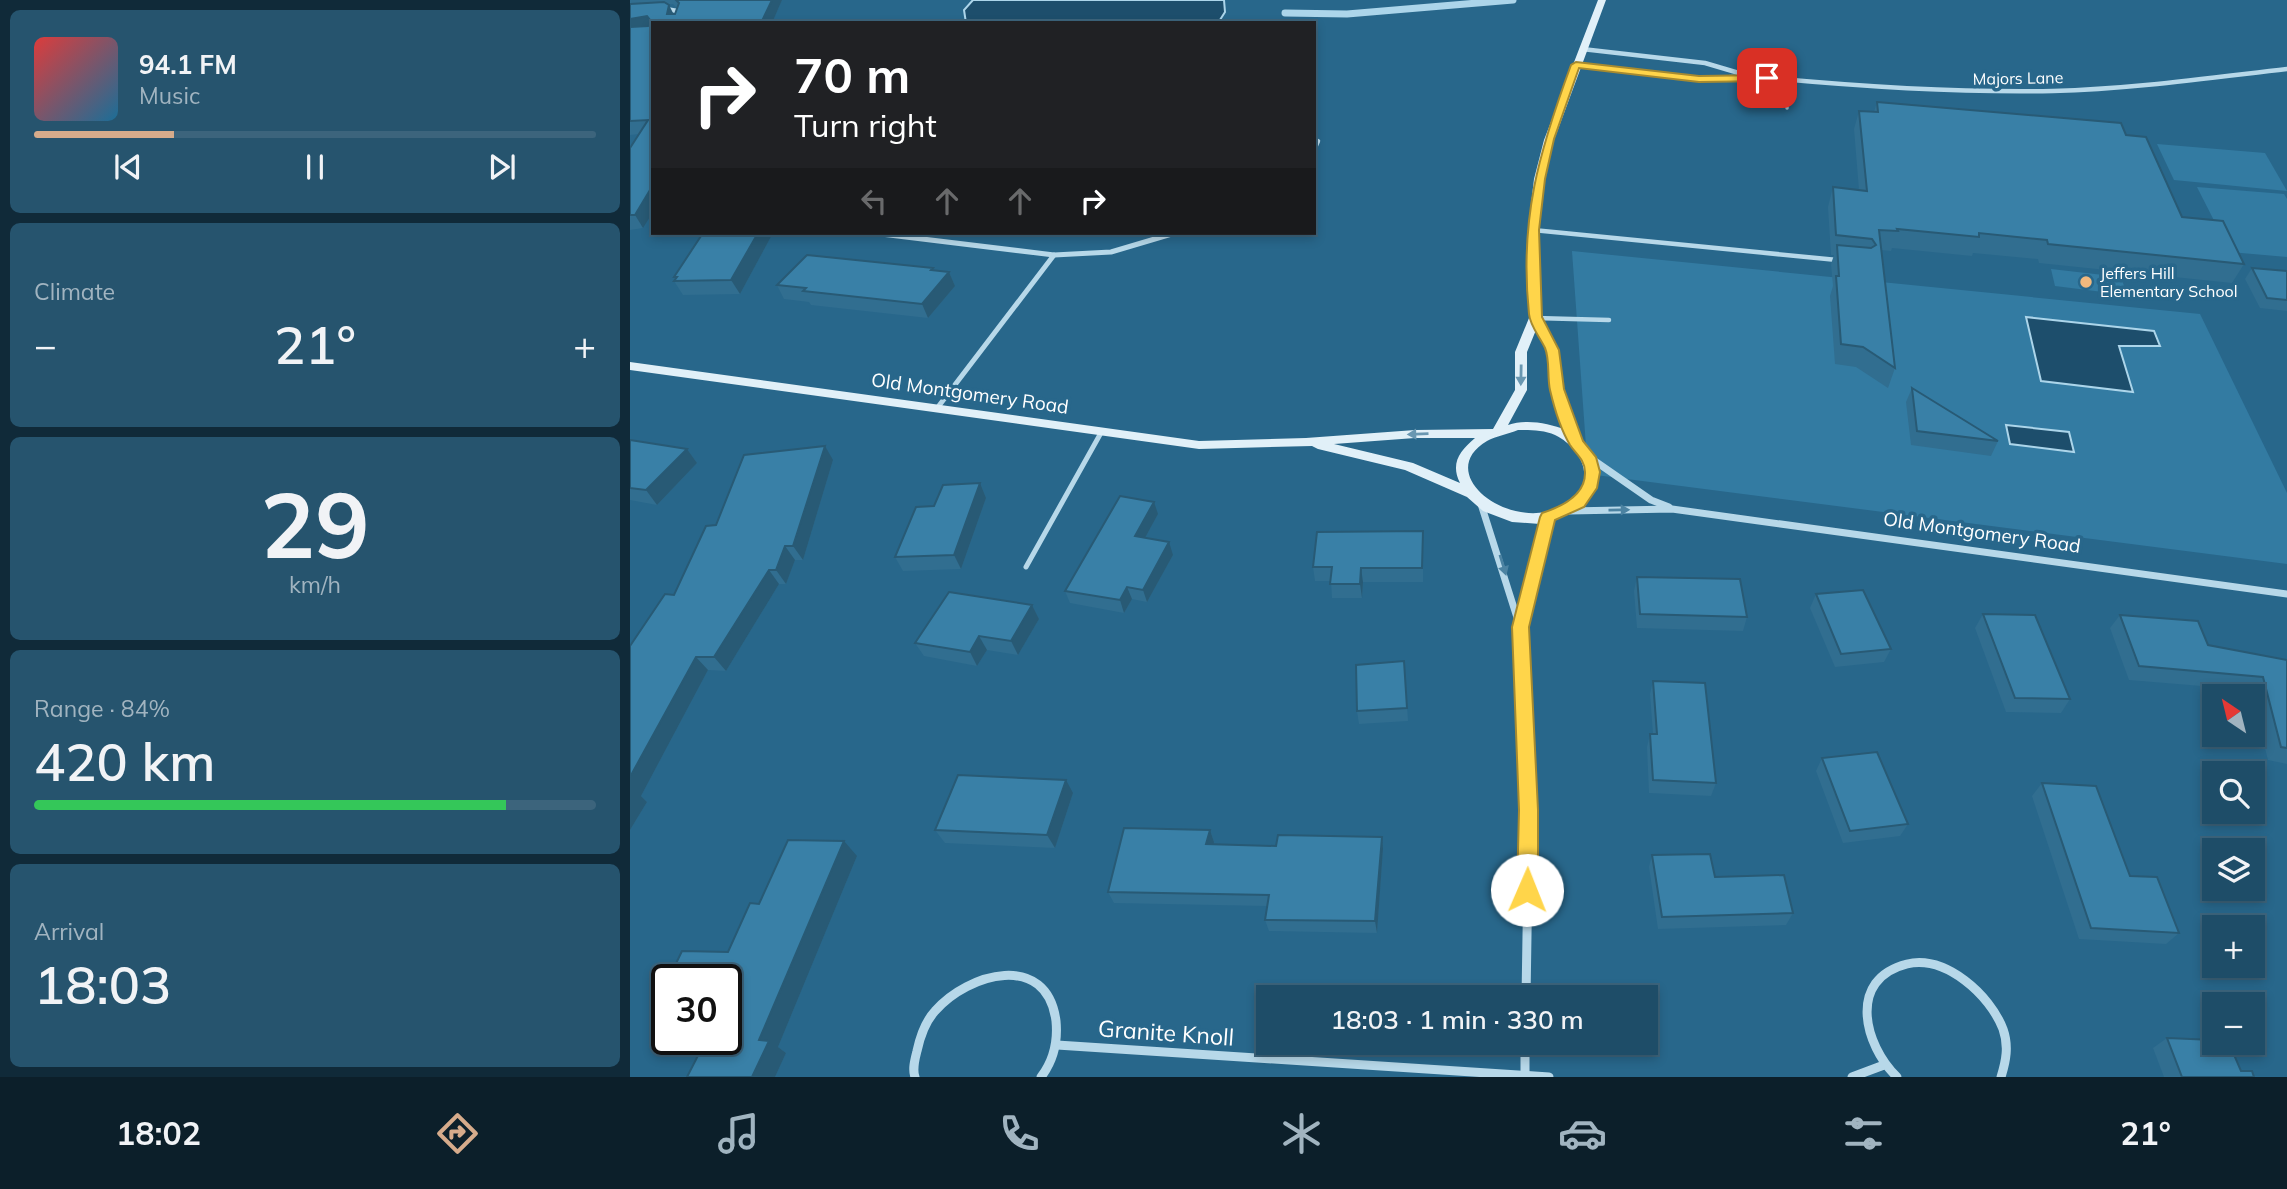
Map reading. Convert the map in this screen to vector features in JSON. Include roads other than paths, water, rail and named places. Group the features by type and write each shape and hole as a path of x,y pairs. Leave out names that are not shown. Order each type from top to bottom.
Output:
{"street":[{"path":"1493,431 1539,426 1559,432 1577,443 1589,457 1593,472 1590,488 1578,503 1566,511 1548,517 1519,518 1499,513 1481,504 1468,492 1461,478 1461,464 1467,451 1493,431 1521,390 1521,352 1535,317 1533,230 1539,179 1549,139 1602,0"},
{"path":"658,8 677,11 681,16 678,21"},
{"name":"Majors Lane","path":"1582,50 1706,63 1749,76"},
{"name":"Majors Lane","path":"1576,65 1699,79 1749,76 1941,91 2056,91 2162,84 2287,69"},
{"path":"1316,146 1318,141"},
{"path":"923,236 1054,255 1111,252 1168,235"},
{"path":"938,407 1054,255"},
{"path":"1535,317 1553,350 1557,389 1577,443"},
{"name":"Old Montgomery Road","path":"630,366 1199,445 1493,431"},
{"name":"Old Montgomery Road","path":"1306,442 1408,466 1468,492"},
{"name":"Old Montgomery Road","path":"1589,457 1651,500 1672,509"},
{"path":"1481,504 1521,627 1529,810 1526,985"},
{"name":"Old Montgomery Road","path":"1566,511 1672,509 2287,594"},
{"path":"1521,627 1548,517"},
{"path":"1897,1077 1884,1065 1869,1037 1866,1013 1874,985 1894,968 1924,963 1960,975 1990,1002 2006,1034 2008,1065 2001,1077"},
{"path":"915,1077 913,1072 919,1039 934,1012 955,992 991,975 1017,974 1042,986 1058,1012 1057,1045 1041,1077"},
{"name":"Granite Knoll","path":"1057,1045 1549,1077"},
{"path":"1525,1055 1525,1077"},
{"path":"1852,1077 1884,1065"}],"lane":[{"path":"1785,80 1787,108"},
{"path":"1533,230 1851,261"},
{"path":"1535,317 1609,320"},
{"path":"1026,567 1101,431"}],"waterway":[{"path":"1285,13 1347,14 1513,0"}],"place":[{"name":"Jeffers Hill Elementary School","path":"2086,282"}]}
